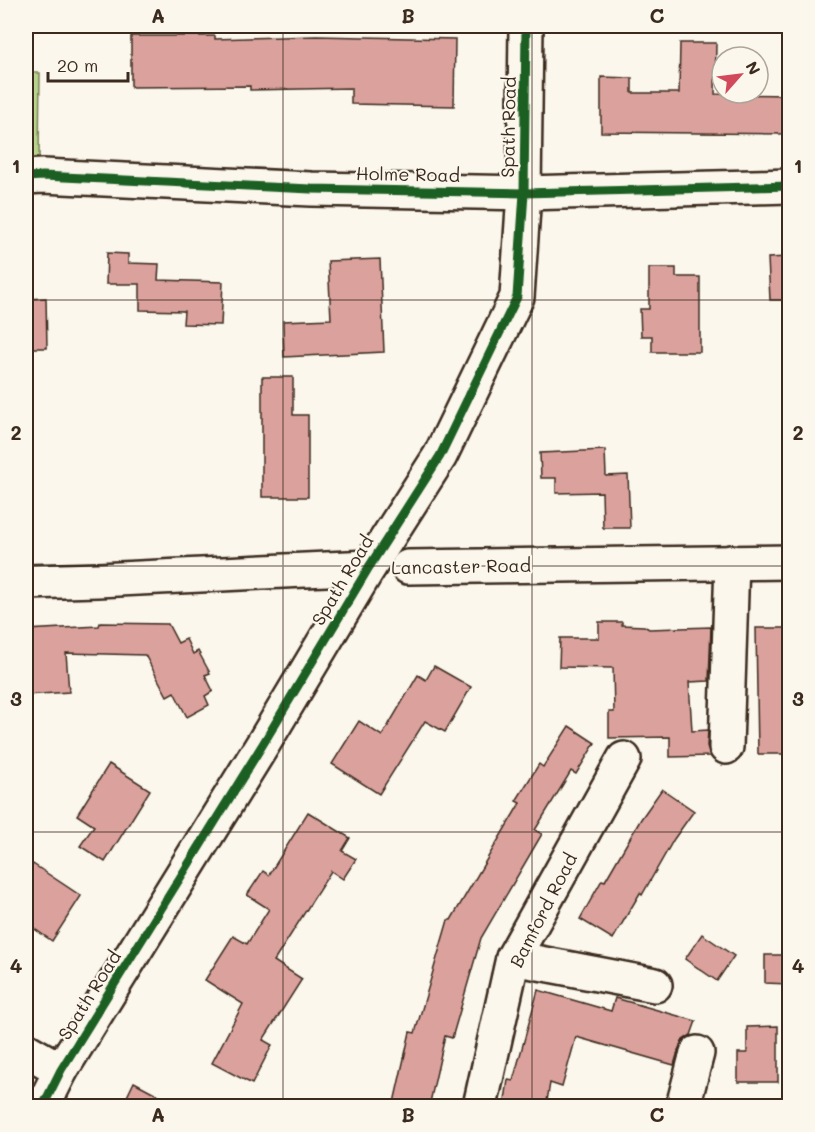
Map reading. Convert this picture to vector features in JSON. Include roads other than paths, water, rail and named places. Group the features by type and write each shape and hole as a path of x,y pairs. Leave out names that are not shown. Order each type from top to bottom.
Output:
{"street":[{"name":"Spath Road","path":"43,1107 61,1070 263,744 369,567 440,456 518,297 524,193 526,26"},
{"name":"Holme Road","path":"26,177 311,189 524,193 789,186"},
{"path":"726,747 732,562"},
{"name":"Lancaster Road","path":"408,567 789,562"},
{"name":"Lancaster Road","path":"26,582 369,567"},
{"name":"Bamford Road","path":"480,1107 513,958 624,759"},
{"path":"513,958 655,985"},
{"path":"26,1050 61,1070"},
{"path":"682,1107 697,1053"}]}
